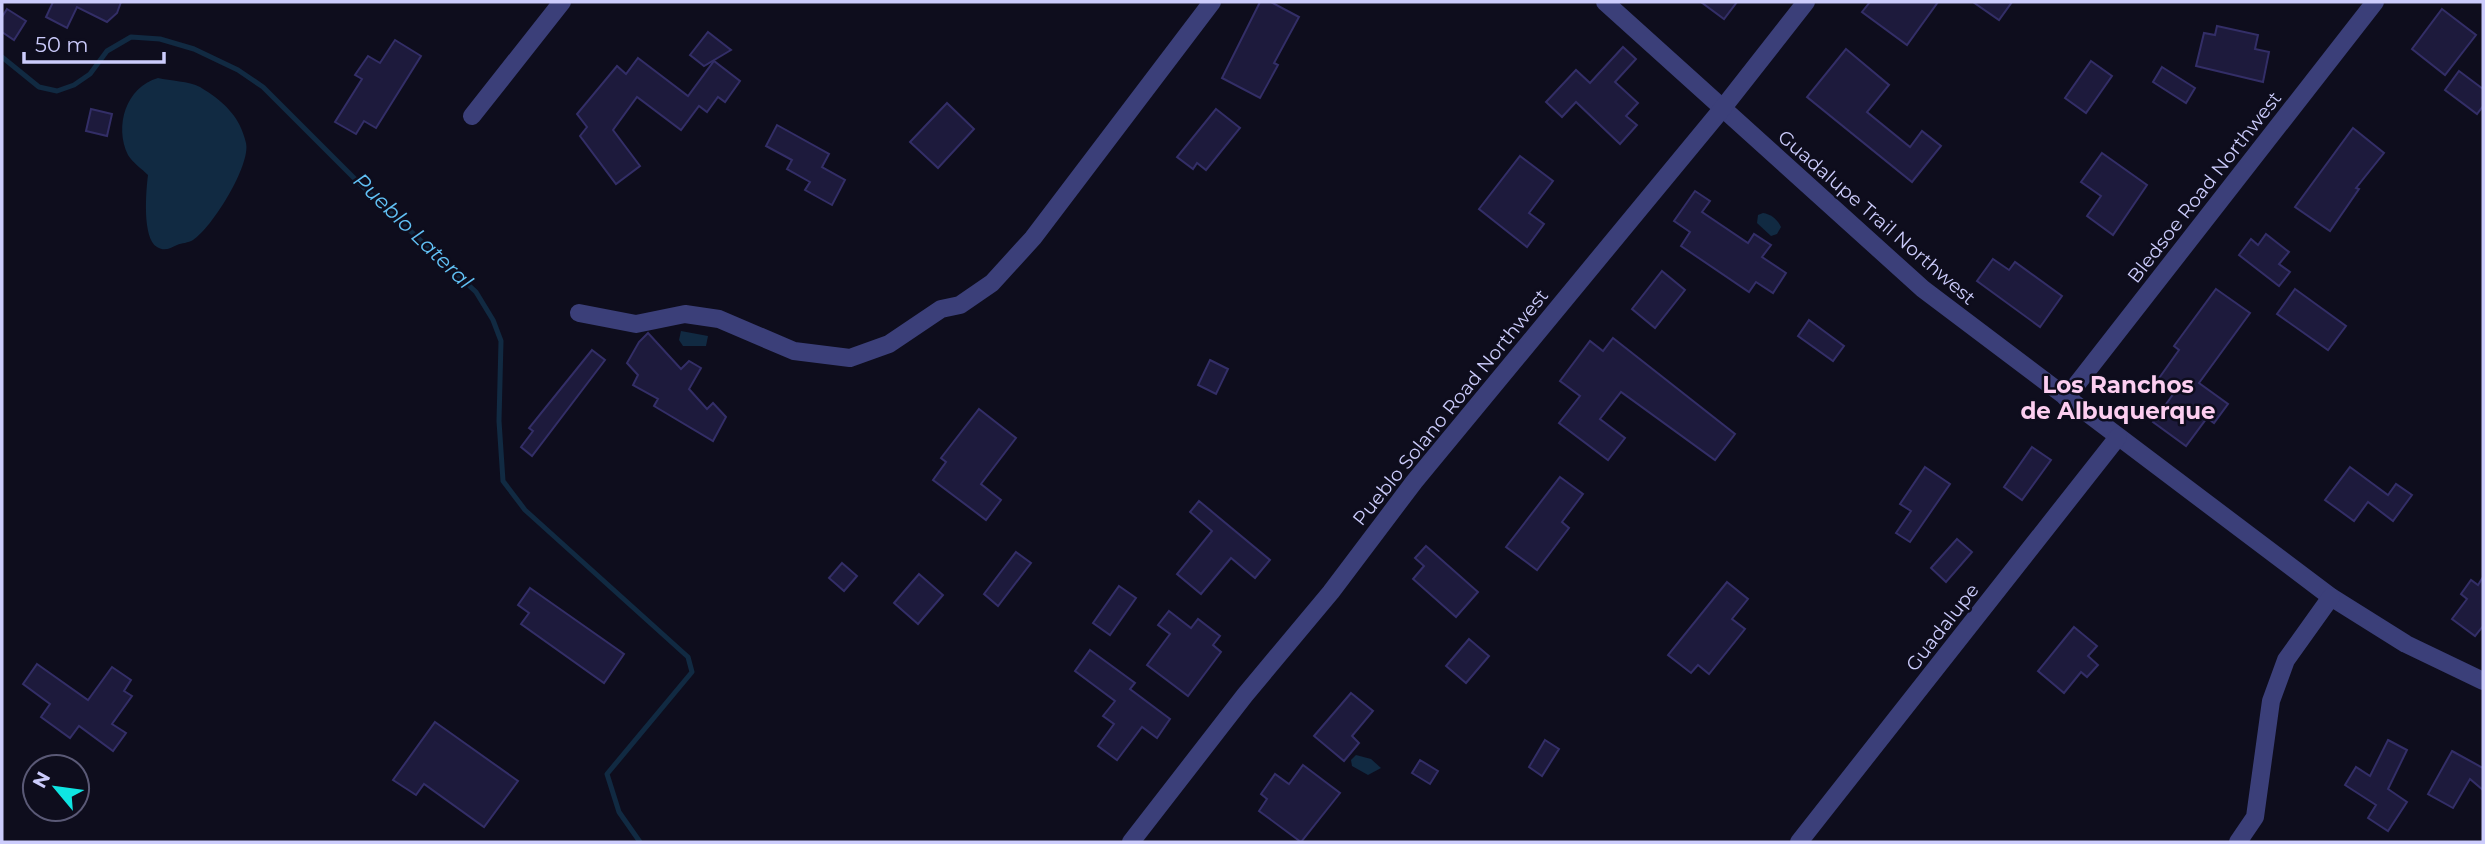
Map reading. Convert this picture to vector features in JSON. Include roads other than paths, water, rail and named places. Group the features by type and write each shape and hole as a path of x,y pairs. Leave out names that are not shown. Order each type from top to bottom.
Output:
{"street":[{"path":"472,116 562,2"},
{"path":"579,313 636,324 685,314 719,319 794,351 850,358 889,344 941,309 960,305 992,283 1033,239 1212,2"},
{"name":"Guadalupe Trail Northwest","path":"1605,2 1923,289 2331,597 2406,644 2483,681"},
{"name":"Pueblo Solano Road Northwest","path":"1131,842 1414,482 1722,109 1806,2"},
{"name":"Bledsoe Road Northwest","path":"2066,398 2375,2"},
{"name":"Guadalupe","path":"1799,842 2118,437"},
{"path":"2238,842 2255,817 2271,701 2286,660 2331,597"}],"water":[{"path":"158,78 196,85 216,98 235,117 246,143 246,153 236,180 210,223 193,240 165,249 157,247 149,234 146,214 148,175 128,155 122,132 126,109 131,99 147,83"},
{"path":"1763,213 1780,224 1777,234 1771,236 1757,223 1758,215"},
{"path":"681,331 708,336 706,346 683,346 679,340"},
{"path":"1356,755 1371,759 1381,768 1368,775 1352,766 1351,760"}],"waterway":[{"name":"Pueblo Lateral","path":"2,57 39,87 57,91 74,85 90,74 107,51 131,37 160,39 194,49 238,70 263,87 360,184 476,292 493,320 501,341 499,421 503,481 525,510 688,657 692,672 607,774 619,812 640,842"}],"district":[{"name":"Los Ranchos de Albuquerque","path":"2118,398"}]}
